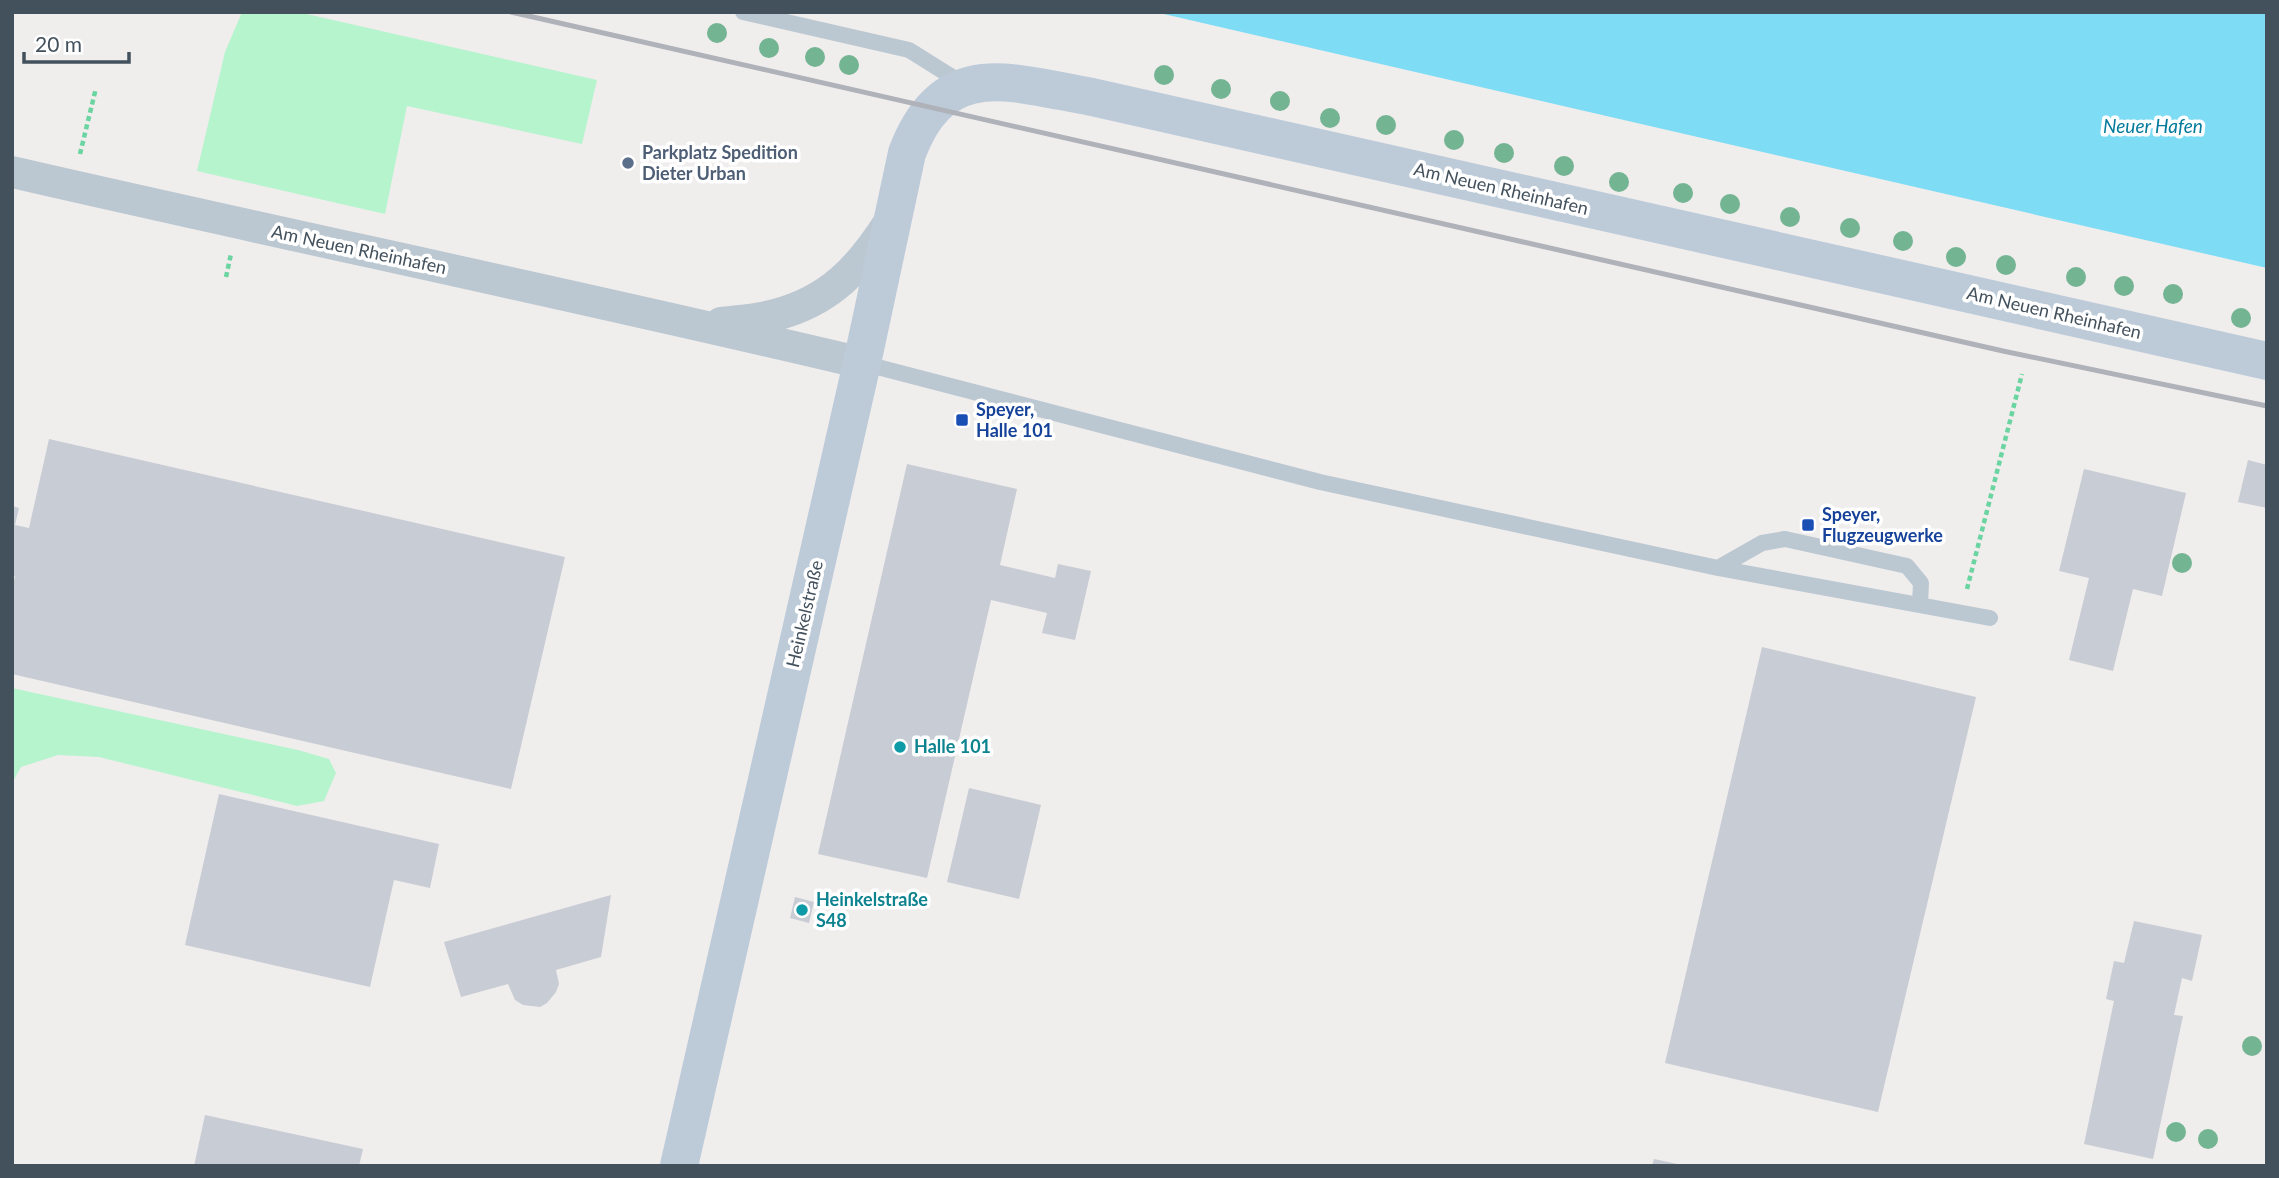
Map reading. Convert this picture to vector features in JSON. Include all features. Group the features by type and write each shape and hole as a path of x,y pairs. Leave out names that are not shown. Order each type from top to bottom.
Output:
{"street":[{"name":"Am Neuen Rheinhafen","path":"967,86 985,81 1005,82 1092,97 2267,361"},
{"name":"Heinkelstraße","path":"679,1166 862,363 907,153 915,132 932,107 946,96 967,86"},
{"name":"Am Neuen Rheinhafen","path":"12,172 705,325 862,363"},
{"name":"Am Neuen Rheinhafen","path":"705,325 774,315 810,302 852,271 868,254 894,214"}],"lane":[{"path":"743,12 909,50 967,86"},
{"path":"862,363 1320,482 1718,568 1990,618"},
{"path":"1718,568 1762,543 1785,539 1907,566 1921,583 1920,605"}],"path":[{"path":"72,186 96,88"},
{"path":"1961,614 2022,374"}],"green space":[{"path":"242,12 298,12 597,80 582,144 407,106 385,214 197,171 225,52"},
{"path":"12,688 298,750 329,759 336,773 324,801 297,806 99,757 58,755 21,767 12,783"}],"water":[{"name":"Neuer Hafen","path":"1155,12 2267,12 2267,268"}],"building":[{"path":"49,439 565,557 511,789 12,674 12,590 15,576 12,576 12,506 19,508 15,525 29,528"},
{"path":"2248,460 2267,465 2267,508 2238,502"},
{"name":"Halle 101","path":"907,464 1017,489 1000,565 1055,578 1058,564 1091,571 1075,640 1042,633 1047,613 991,600 927,878 818,854"},
{"path":"2084,469 2186,493 2162,596 2133,589 2113,671 2069,660 2089,578 2059,571"},
{"path":"1762,647 1976,697 1878,1112 1665,1063"},
{"path":"969,788 1041,805 1019,899 947,882"},
{"path":"219,794 439,844 430,888 394,880 370,987 185,945"},
{"path":"611,895 601,957 556,970 559,984 547,1003 540,1007 523,1005 515,1000 508,984 461,997 444,942"},
{"name":"Heinkelstraße S48","path":"795,897 814,902 809,923 790,918"},
{"path":"2134,921 2202,935 2192,981 2182,978 2174,1015 2183,1016 2153,1159 2084,1144 2114,1001 2106,999 2114,961 2124,963"},
{"path":"205,1115 363,1149 359,1166 194,1166"},
{"path":"1654,1159 1682,1165 1682,1166 1652,1166"}],"railway":[{"path":"511,12 2003,351 2267,406"}],"place":[{"name":"Parkplatz Spedition Dieter Urban","path":"628,163"},
{"name":"Speyer, Halle 101","path":"962,420"},
{"name":"Speyer, Flugzeugwerke","path":"1808,525"},
{"name":"Halle 101","path":"900,747"},
{"name":"Heinkelstraße S48","path":"802,910"}]}
